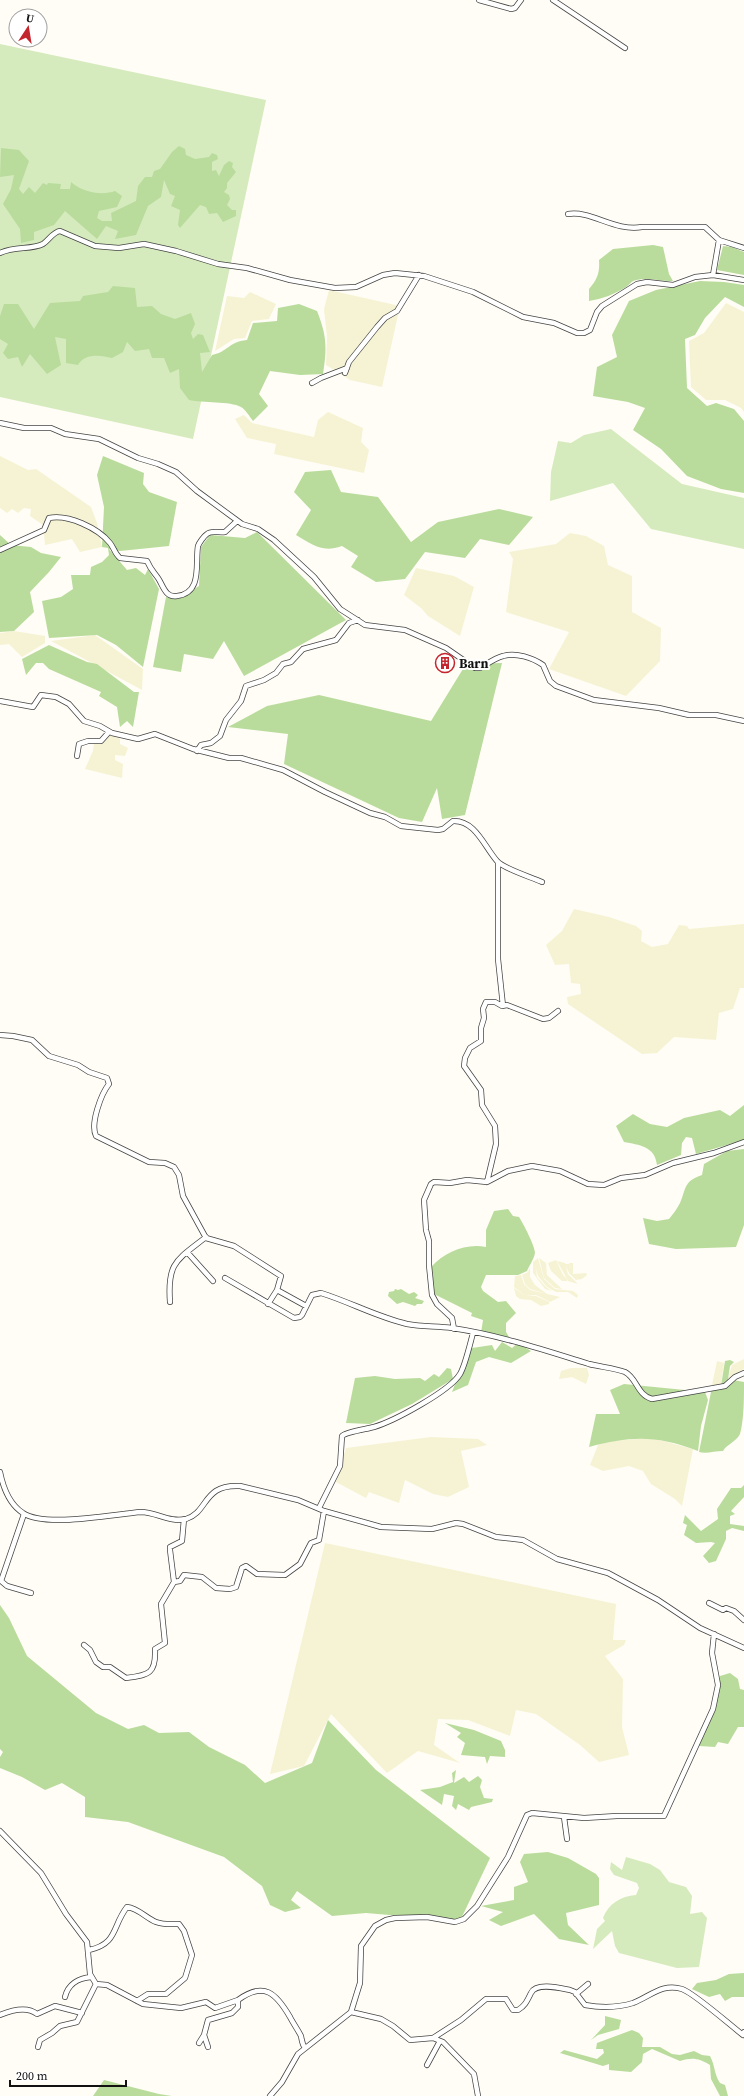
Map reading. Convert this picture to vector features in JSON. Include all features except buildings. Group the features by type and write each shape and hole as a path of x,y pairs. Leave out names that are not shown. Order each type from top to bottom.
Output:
{"street":[{"path":"479,0 511,10 515,8 521,0"},
{"path":"553,0 625,48"},
{"path":"568,214 577,214 610,224 634,228 701,226 708,229 719,240 744,248"},
{"path":"0,253 10,248 44,243 60,231 75,236 95,246 119,248 144,244 176,251 218,264 247,268 290,280 335,288 356,287 383,275 395,273 419,275 440,280 473,292 523,317 554,323 572,332 580,334 590,330 597,312 602,306 637,284 647,282 673,285 695,277 713,275 744,280"},
{"path":"713,275 719,240"},
{"path":"312,383 321,378 346,371 377,327 385,318 397,311 419,275"},
{"path":"0,423 18,427 52,428 65,434 106,442 138,458 158,464 176,472 197,491 237,521 258,529 274,540 314,577 340,609 369,626 405,630 446,648 476,668 480,668 503,656 516,655 530,658 543,665 550,681 556,686 594,700 659,708 689,715 716,715 744,721"},
{"path":"0,550 44,530 49,518 56,517 75,520 98,532 110,542 120,558 147,561 162,588 172,595 178,596 193,586 198,570 198,546 207,534 210,532 225,532 237,521"},
{"path":"197,751 201,745 211,743 220,736 226,720 241,701 246,686 276,673 283,664 291,662 303,649 336,640 349,623 358,620"},
{"path":"0,701 33,707 41,695 56,697 72,706 84,721 100,726 109,732 135,739 155,734 197,751 229,758 241,758 287,771 324,792 401,826 438,830 444,828 453,821 464,823 471,827 498,863 542,882"},
{"path":"77,756 79,744 90,741 100,742 109,732"},
{"path":"498,863 498,959 503,1006"},
{"path":"487,1182 496,1144 495,1126 482,1105 481,1090 465,1068 464,1062 470,1048 481,1041 481,1028 484,1018 483,1009 486,1003 494,1002 503,1006 507,1005 543,1019 548,1018 558,1010"},
{"path":"0,1036 15,1036 32,1040 49,1056 80,1065 89,1072 107,1078 109,1083 100,1098 96,1117 95,1134 98,1138 149,1162 165,1163 174,1167 180,1176 183,1196 206,1237 234,1246 281,1276 277,1290 268,1304"},
{"path":"454,1329 452,1318 433,1299 425,1198 434,1182 450,1183 468,1180 487,1182 508,1171 532,1166 560,1171 588,1184 604,1185 624,1178 644,1175 673,1163 714,1154 744,1142"},
{"path":"170,1302 170,1275 178,1259 206,1237"},
{"path":"187,1252 213,1281"},
{"path":"225,1278 268,1304 297,1318 302,1315 312,1295 321,1293 378,1316 404,1323 421,1327 454,1329 542,1348 602,1368 624,1372 644,1396 652,1399 725,1386 736,1377 744,1373"},
{"path":"277,1290 306,1306"},
{"path":"319,1508 337,1473 342,1459 340,1448 342,1436 350,1432 356,1432 381,1425 444,1392 453,1384 461,1373 473,1333"},
{"path":"0,1472 4,1489 9,1497 24,1514 36,1519 148,1512 163,1518 184,1519 196,1513 210,1495 222,1487 240,1486 292,1498 324,1511 382,1527 432,1530 456,1523 463,1524 496,1537 523,1540 552,1556 608,1573 686,1617 700,1628 744,1648"},
{"path":"174,1582 180,1581 184,1575 202,1576 213,1587 230,1589 236,1586 242,1568 246,1566 257,1574 280,1576 290,1573 300,1564 311,1543 319,1540 324,1511"},
{"path":"24,1514 1,1582 31,1593"},
{"path":"84,1645 90,1650 96,1662 103,1666 110,1667 126,1678 151,1671 154,1667 155,1649 166,1643 161,1604 174,1582 170,1547 182,1541 184,1519"},
{"path":"709,1603 718,1609 723,1610 726,1608 733,1610 744,1620"},
{"path":"270,2096 282,2082 298,2054 351,2012 360,1983 361,1946 375,1926 386,1920 395,1918 427,1917 455,1922 464,1919 474,1910 505,1862 527,1815 532,1813 584,1818 664,1816 713,1709 718,1685 712,1653 714,1634"},
{"path":"564,1817 567,1839"},
{"path":"0,1831 41,1873 62,1907 87,1942 91,1977 96,1984 107,1985 143,2004 174,2008 194,2006 206,2002 215,2008 238,2000 248,1994 264,1991 274,1995 300,2036 305,2048"},
{"path":"89,1950 106,1944 115,1931 127,1907 155,1922 171,1925 179,1924 184,1931 192,1955 185,1978 166,1994 148,1994 137,2001"},
{"path":"65,1997 68,1988 77,1980 91,1977"},
{"path":"38,2047 40,2040 60,2026 76,2023 96,1984"},
{"path":"576,1994 588,1984"},
{"path":"351,2012 381,2019 393,2026 410,2040 433,2038 461,2020 486,1999 506,1999 513,2010 518,2010 523,2007 531,1991 538,1987 565,1989 574,1992 585,2005 610,2008 633,2002 658,1989 669,1986 682,1989 693,1995 743,2035 744,2032"},
{"path":"199,2043 204,2035 208,2020 232,2013 238,2007 238,2000"},
{"path":"0,2015 25,2009 34,2010 38,2014 55,2006 82,2013"},
{"path":"204,2035 208,2047"},
{"path":"433,2038 440,2041 474,2074 478,2096"},
{"path":"427,2065 440,2041"}],"shaded area":[{"path":"329,290 400,306 382,387 350,380 326,365 327,337 324,309"},
{"path":"250,292 276,304 269,319 252,321 245,338 234,339 215,351 227,296 244,298"},
{"path":"726,303 744,312 744,412 741,408 725,400 706,400 691,387 689,341 704,333"},
{"path":"328,412 363,428 361,442 369,450 364,473 274,454 276,444 247,438 235,419 244,415 252,423 314,437 318,420"},
{"path":"0,456 28,470 36,469 91,507 97,523 102,547 80,552 72,539 45,545 43,525 30,516 31,509 24,508 18,513 12,509 7,513 0,508"},
{"path":"570,533 586,536 604,546 608,565 632,576 632,612 661,628 660,661 626,696 549,669 569,632 506,612 513,559 509,552 556,544"},
{"path":"416,568 454,576 474,587 460,636 428,616 421,608 404,595"},
{"path":"14,631 45,636 45,643 22,657 9,644 0,645 0,633"},
{"path":"95,635 143,669 142,690 51,641"},
{"path":"109,732 120,739 120,744 128,748 125,756 115,755 115,760 123,764 122,778 85,769 93,751 94,743 106,740"},
{"path":"574,909 609,917 636,926 642,931 641,941 652,947 668,944 679,925 687,926 689,929 744,924 744,988 740,988 733,1009 719,1013 716,1040 674,1037 657,1053 642,1054 568,1004 567,997 581,994 580,984 571,983 569,964 555,965 546,945 562,931"},
{"path":"538,1258 544,1279 555,1289 573,1291 578,1295 577,1298 568,1292 556,1292 547,1287 538,1276 536,1268 537,1277 546,1287 552,1291 545,1289 533,1273 533,1262"},
{"path":"539,1258 546,1263 547,1275 562,1289 555,1288 544,1278"},
{"path":"556,1260 567,1281 562,1281 551,1271 548,1263"},
{"path":"557,1261 565,1263 568,1274 578,1284 568,1281"},
{"path":"569,1263 573,1263 573,1274 586,1273 587,1275 582,1279 576,1280 569,1273 565,1264 569,1264 570,1271"},
{"path":"530,1267 530,1277 535,1285 547,1294 530,1289 525,1284 522,1275 528,1272"},
{"path":"521,1275 524,1284 530,1290 560,1297 550,1302 536,1295 526,1296 514,1287 515,1276"},
{"path":"514,1288 526,1296 536,1296 549,1302 549,1304 541,1306 531,1300 520,1299 516,1296"},
{"path":"744,1359 744,1369 738,1372 731,1379 728,1378 732,1365"},
{"path":"717,1361 724,1363 721,1385 712,1385"},
{"path":"571,1368 587,1368 589,1375 586,1384 572,1377 559,1379 561,1371"},
{"path":"431,1437 478,1439 487,1445 461,1451 469,1487 448,1497 433,1494 405,1480 399,1503 369,1492 366,1498 336,1482 346,1448"},
{"path":"652,1438 693,1449 682,1506 675,1499 651,1484 643,1471 629,1466 603,1471 590,1465 598,1445 611,1441"},
{"path":"325,1543 616,1604 613,1640 626,1640 624,1645 605,1656 623,1679 622,1727 629,1755 599,1762 580,1745 536,1714 516,1710 510,1736 468,1720 438,1719 434,1745 460,1763 418,1751 387,1773 331,1714 304,1766 270,1774"}],"green space":[{"path":"0,44 8,46 8,48 19,48 266,100 193,439 0,397"},
{"path":"179,146 185,149 186,155 195,159 209,157 212,153 217,155 218,159 212,162 212,171 216,170 219,176 224,165 229,161 233,163 232,167 236,172 227,183 227,188 224,192 229,195 230,199 227,205 232,210 236,210 236,216 223,222 217,213 209,214 206,207 200,205 180,228 178,225 180,210 171,206 175,196 170,194 164,180 161,197 148,206 136,235 115,239 118,231 106,226 97,239 65,211 54,225 34,232 34,240 21,243 20,229 3,204 11,189 14,175 0,177 1,148 19,150 29,161 19,189 23,194 29,187 35,193 43,183 47,185 48,183 61,184 60,189 70,189 71,182 86,191 104,193 115,191 122,196 117,207 99,211 97,218 102,221 112,221 111,213 136,201 138,186 145,177 152,177 154,171 160,169 172,152"},
{"path":"653,245 663,247 669,274 673,281 643,279 633,281 626,287 613,294 589,301 589,289 597,276 599,260 613,249"},
{"path":"723,246 732,247 744,252 744,275 717,270"},
{"path":"700,281 744,285 744,307 725,297 705,318 695,335 685,339 687,388 707,406 716,403 734,409 744,421 744,493 721,489 687,476 661,449 633,430 645,408 628,402 593,396 597,367 617,357 612,335 629,301 656,290"},
{"path":"113,286 135,288 137,307 152,306 161,314 175,319 191,313 195,324 191,333 193,339 198,334 203,335 210,352 200,353 202,372 212,355 222,352 236,343 247,340 253,323 277,321 278,308 299,304 317,311 323,328 325,342 323,374 300,375 270,371 259,394 268,406 253,421 244,409 236,405 189,400 180,388 179,369 170,373 164,358 152,358 149,349 135,351 127,342 123,352 112,358 93,356 85,358 78,365 66,363 66,339 55,337 61,365 47,374 30,354 22,367 18,357 8,359 3,353 8,344 0,339 0,316 4,304 18,304 34,329 50,303 80,301 83,296 108,292"},
{"path":"611,429 682,484 744,498 744,549 651,529 613,483 550,501 551,472 558,441 571,443 584,435"},
{"path":"103,456 144,473 143,484 149,492 177,502 169,546 120,551 109,549 127,570 136,568 145,575 148,569 159,589 143,667 116,645 97,635 49,638 42,601 61,597 73,589 71,575 90,575 91,567 102,562 109,555 108,548 102,547 104,507 97,475"},
{"path":"331,470 341,492 378,497 411,542 438,522 499,509 533,517 509,545 480,539 465,558 425,552 405,579 376,582 351,567 358,556 342,546 329,549 318,547 296,535 311,510 294,492 305,472"},
{"path":"257,532 346,620 244,676 224,641 213,659 184,654 181,672 153,667 166,597 178,599 199,586 201,547 210,535 245,538"},
{"path":"0,535 11,545 31,547 41,553 61,557 30,592 34,612 14,631 0,632"},
{"path":"49,645 87,662 97,664 134,692 139,692 133,727 127,721 120,727 117,707 99,696 101,692 49,669 43,663 36,663 26,675 22,659"},
{"path":"502,663 465,815 442,819 437,788 422,822 399,818 284,764 288,734 228,727 267,706 319,695 431,721 466,664"},
{"path":"744,1105 744,1140 696,1154 692,1138 686,1137 682,1143 681,1155 657,1165 656,1159 650,1150 624,1142 616,1126 633,1114 650,1124 667,1127 684,1118 720,1110 730,1116"},
{"path":"744,1149 744,1225 736,1247 676,1249 649,1244 643,1218 657,1221 669,1219 679,1205 686,1186 692,1180 702,1175 704,1164 727,1151"},
{"path":"508,1209 513,1216 519,1217 521,1220 533,1245 535,1253 533,1260 527,1271 518,1275 486,1275 481,1287 483,1291 498,1302 506,1301 516,1313 506,1323 506,1332 511,1340 481,1333 483,1320 471,1316 472,1313 434,1294 431,1267 443,1257 456,1250 471,1246 486,1247 486,1230 494,1211"},
{"path":"395,1289 401,1289 409,1294 414,1292 418,1295 415,1298 424,1301 422,1304 417,1304 415,1306 403,1302 397,1304 388,1296 389,1292 394,1291"},
{"path":"502,1342 512,1348 518,1343 531,1351 511,1363 489,1357 476,1362 468,1385 452,1392 466,1356 472,1348 492,1345 495,1351"},
{"path":"730,1360 734,1362 730,1366 728,1379 744,1382 743,1416 740,1434 723,1451 705,1453 699,1452 712,1387 721,1386 725,1361"},
{"path":"447,1368 451,1369 453,1379 412,1404 370,1424 346,1423 355,1378 375,1376 395,1379 420,1378 425,1381 434,1374 439,1377"},
{"path":"624,1384 705,1392 708,1400 701,1426 698,1451 669,1442 644,1439 631,1439 589,1447 596,1414 620,1414 610,1390"},
{"path":"744,1485 744,1497 731,1511 735,1514 730,1516 730,1524 744,1526 744,1531 732,1528 726,1531 726,1539 716,1561 709,1563 703,1556 715,1543 696,1543 684,1535 687,1525 683,1523 685,1515 701,1531 718,1519 717,1509 731,1488 741,1488"},
{"path":"0,1605 9,1618 27,1656 96,1713 128,1729 144,1725 159,1733 189,1732 209,1747 245,1765 265,1783 312,1763 328,1720 376,1770 490,1858 460,1921 366,1913 332,1916 297,1891 291,1900 301,1908 285,1912 270,1905 262,1886 224,1857 128,1822 85,1817 85,1797 62,1783 45,1790 22,1777 0,1768 0,1757 3,1752 0,1749"},
{"path":"730,1673 738,1679 740,1689 744,1690 744,1727 738,1727 728,1744 718,1742 715,1747 699,1746 717,1701 720,1676"},
{"path":"445,1723 474,1730 501,1741 505,1750 505,1757 490,1756 487,1764 485,1757 461,1755 465,1743 457,1737 461,1733"},
{"path":"456,1770 454,1783 464,1777 469,1782 478,1776 482,1780 480,1787 484,1798 493,1799 492,1802 471,1807 469,1810 458,1804 456,1810 452,1806 454,1796 444,1794 442,1805 420,1790 440,1787 453,1782 452,1773"},
{"path":"548,1852 568,1858 596,1874 599,1878 599,1905 566,1913 568,1925 589,1945 559,1939 534,1914 501,1926 489,1920 503,1912 481,1906 514,1900 514,1887 528,1882 520,1862 524,1854"},
{"path":"626,1857 650,1864 660,1870 669,1882 686,1887 692,1896 690,1914 702,1912 707,1918 699,1967 677,1968 619,1953 615,1946 612,1931 593,1949 597,1929 605,1921 603,1918 608,1909 620,1899 636,1895 639,1888 637,1883 614,1875 610,1869 611,1862 622,1870"},
{"path":"744,1973 744,1997 732,1997 725,2001 720,1994 709,1997 692,1989 697,1983 716,1980 729,1974"},
{"path":"605,2016 621,2020 619,2029 598,2035 591,2040 605,2025"},
{"path":"632,2030 639,2033 643,2038 642,2047 660,2047 672,2054 680,2055 694,2051 702,2055 710,2056 718,2080 720,2083 725,2085 728,2096 720,2096 711,2079 710,2065 699,2060 688,2059 680,2061 652,2049 643,2054 642,2062 631,2072 609,2070 609,2064 603,2066 560,2053 564,2050 597,2059 604,2053 603,2049 596,2049 597,2043"},
{"path":"104,2080 159,2094 172,2096 93,2096"}],"place":[{"name":"Barn","path":"445,663"}]}
